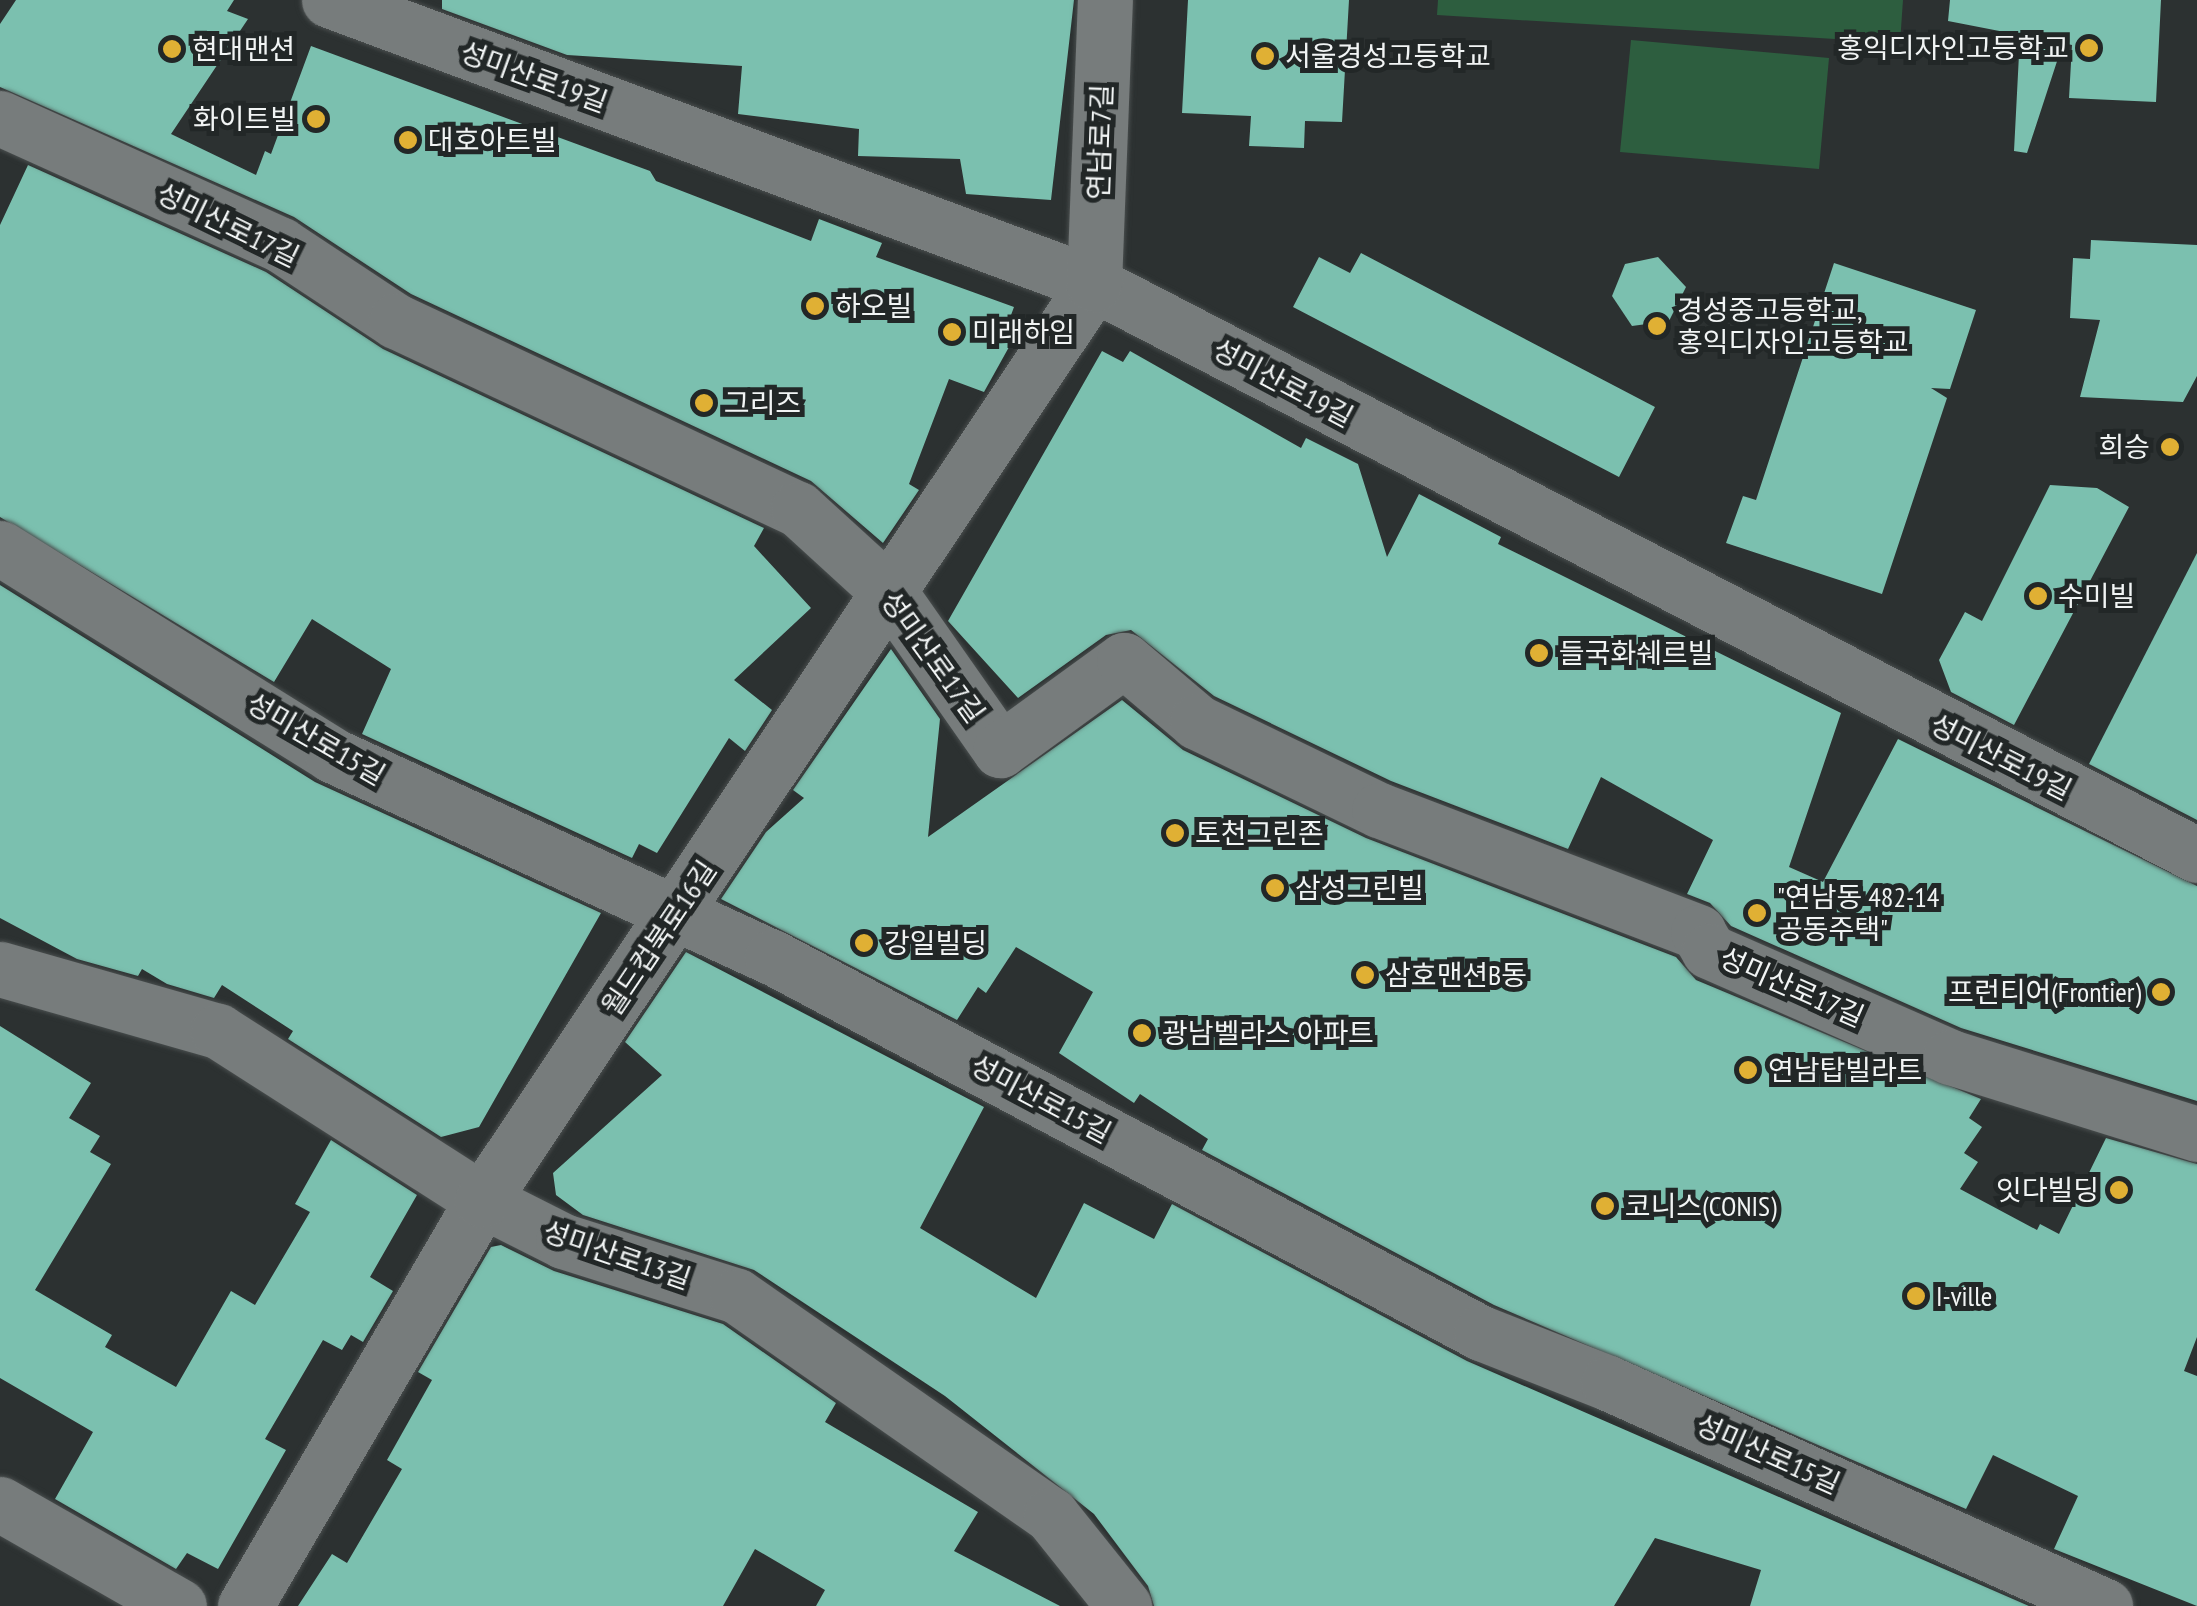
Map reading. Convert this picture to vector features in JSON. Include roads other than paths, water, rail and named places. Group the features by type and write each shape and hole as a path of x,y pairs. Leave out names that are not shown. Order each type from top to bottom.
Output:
{"street":[{"name":"성미산로19길","path":"329,0 1094,284 2197,855"},
{"name":"연남로7길","path":"1094,284 1105,0"},
{"name":"성미산로17길","path":"0,118 281,245 396,321 798,509 890,593 1000,750 1124,660 1197,722 1379,810 1698,932 1710,951 1950,1056 2197,1134"},
{"name":"월드컵북로16길","path":"245,1606 482,1200 1094,284"},
{"name":"성미산로15길","path":"0,548 332,755 772,957 1481,1333 1608,1383 2104,1606"},
{"name":"성미산로13길","path":"0,968 218,1031 482,1200 563,1241 737,1296 1051,1515 1124,1606"},
{"path":"0,1504 179,1606"}],"place":[{"name":"홍익디자인고등학교","path":"2089,48"},
{"name":"현대맨션","path":"172,49"},
{"name":"서울경성고등학교","path":"1265,56"},
{"name":"화이트빌","path":"316,119"},
{"name":"대호아트빌","path":"408,140"},
{"name":"하오빌","path":"815,306"},
{"name":"경성중고등학교, 홍익디자인고등학교","path":"1657,326"},
{"name":"미래하임","path":"952,332"},
{"name":"그리즈","path":"704,403"},
{"name":"희승","path":"2170,447"},
{"name":"수미빌","path":"2038,596"},
{"name":"들국화쉐르빌","path":"1539,653"},
{"name":"토천그린존","path":"1175,833"},
{"name":"삼성그린빌","path":"1275,888"},
{"name":"\"연남동 482-14 공동주택\"","path":"1757,913"},
{"name":"강일빌딩","path":"864,943"},
{"name":"삼호맨션B동","path":"1365,975"},
{"name":"프런티어(Frontier)","path":"2161,992"},
{"name":"광남벨라스 아파트","path":"1142,1033"},
{"name":"연남탑빌라트","path":"1748,1070"},
{"name":"잇다빌딩","path":"2119,1190"},
{"name":"코니스(CONIS)","path":"1605,1206"},
{"name":"I-ville","path":"1916,1296"}]}
